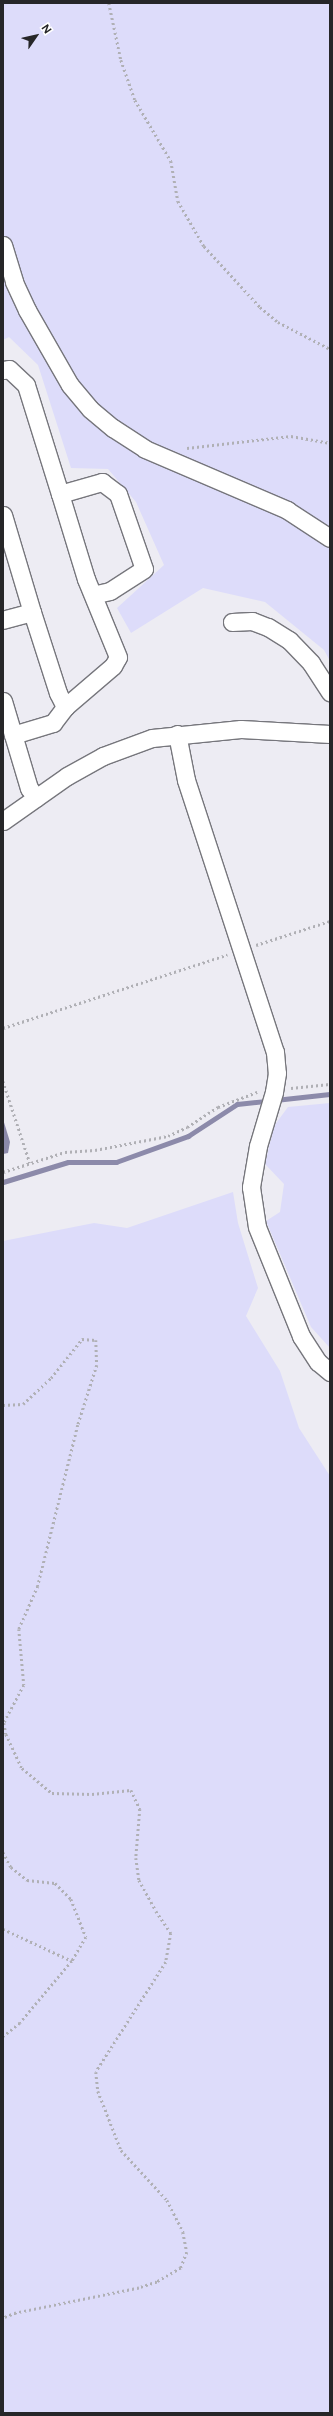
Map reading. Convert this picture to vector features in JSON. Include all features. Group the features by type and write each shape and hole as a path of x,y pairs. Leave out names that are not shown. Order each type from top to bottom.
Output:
{"street":[{"path":"3,245 5,263 27,310 75,391 90,409 113,428 145,448 287,510 330,538"},
{"path":"3,370 9,369 26,385 93,595 118,657 113,666 65,707 53,723 13,735"},
{"path":"60,494 102,482 118,494 144,569 110,591 93,595"},
{"path":"3,515 58,693 65,707"},
{"path":"3,620 32,612"},
{"path":"232,622 252,621 268,627 289,640 311,663 330,692"},
{"path":"3,702 29,788 36,798"},
{"path":"3,821 67,776 103,756 152,738 177,734 242,729 330,734"},
{"path":"177,734 186,780 275,1052 277,1072 274,1095 258,1146 251,1187 257,1227 301,1336 318,1362 330,1372"}],"path":[{"path":"109,3 121,60 135,100 171,161 178,201 204,246 260,307 278,322 330,349"},
{"path":"170,459 185,449 291,436 330,443"},
{"path":"3,1028 330,921"},
{"path":"3,1081 30,1163"},
{"path":"3,1172 65,1152 95,1150 168,1136 234,1099 274,1095 296,1088 330,1084"},
{"path":"3,1405 22,1404 51,1378 82,1339 96,1340 97,1365 78,1425 38,1586 19,1629 24,1685 4,1722 6,1734 22,1768 52,1793 92,1794 132,1790 140,1808 136,1858 139,1880 156,1911 171,1933 166,1962 96,2072 98,2091 122,2150 167,2200 183,2232 187,2252 181,2268 157,2282 139,2288 16,2313 3,2318"},
{"path":"3,1852 10,1867 27,1880 54,1883 71,1899 86,1937 72,1962 20,2023 3,2037"},
{"path":"3,1930 72,1962"}],"shaded area":[{"path":"3,3 330,3 330,661 324,650 265,602 203,588 131,633 117,608 164,565 136,502 108,469 71,468 38,365 9,337 3,340"},
{"path":"330,1103 330,1348 311,1327 266,1221 280,1212 284,1184 265,1164 274,1126 288,1107"},
{"path":"3,1119 10,1142 8,1153 3,1154"},
{"path":"233,1192 238,1223 258,1288 246,1316 280,1371 299,1428 330,1476 330,2413 3,2413 3,1241 94,1223 127,1228"}],"waterway":[{"path":"275,1100 330,1094"},
{"path":"3,1182 68,1162 116,1162 188,1136 237,1104 267,1101"}]}
